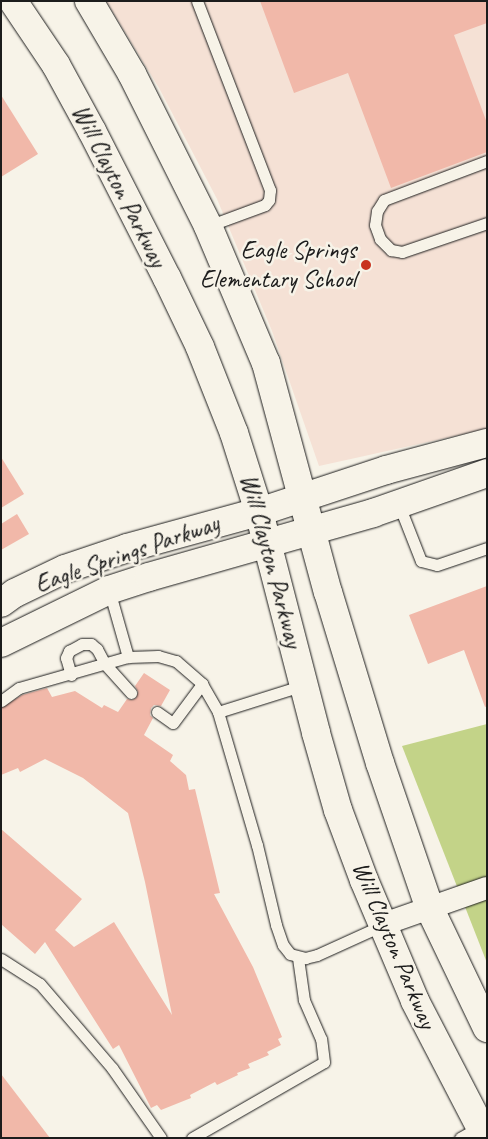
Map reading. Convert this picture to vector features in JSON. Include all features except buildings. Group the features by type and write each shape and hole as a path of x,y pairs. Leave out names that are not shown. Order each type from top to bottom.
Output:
{"main road":[{"name":"Will Clayton Parkway","path":"13,1 56,65 167,278 200,347 234,433 259,512 338,810 364,880 415,1001 475,1134"},
{"name":"Will Clayton Parkway","path":"89,1 132,74 208,226 266,363 312,532 380,763 430,909 487,1028"},
{"name":"Eagle Springs Parkway","path":"1,603 15,593 65,569 126,548 259,512 386,470 487,443"},
{"name":"Eagle Springs Parkway","path":"1,643 109,590 149,577 312,532 399,505 487,473"}],"street":[{"path":"384,924 487,888"}],"lane":[{"path":"197,1 270,190 269,200 265,205 208,226"},
{"path":"487,161 384,200 377,211 375,225 380,239 391,250 402,252 487,223"},
{"path":"399,505 421,561 437,565 487,548"},
{"path":"109,590 128,657"},
{"path":"71,674 66,658 69,651 82,644 91,644 97,649 105,664 131,693"},
{"path":"1,701 19,688 128,657 168,658 184,666 202,684 218,712 257,845 276,925 283,945 290,954 298,958 317,955 384,924"},
{"path":"157,712 173,723 202,684"},
{"path":"218,712 304,685"},
{"path":"192,1138 324,1062 320,1039 304,1000 298,958"},
{"path":"1,959 40,984 112,1068 162,1138"}],"shaded area":[{"name":"Eagle Springs Elementary School","path":"106,1 487,1 487,429 319,466 272,331 217,199 159,88"}],"green space":[{"path":"487,724 487,963 402,746"}],"place":[{"name":"Eagle Springs Elementary School","path":"366,265"}]}
